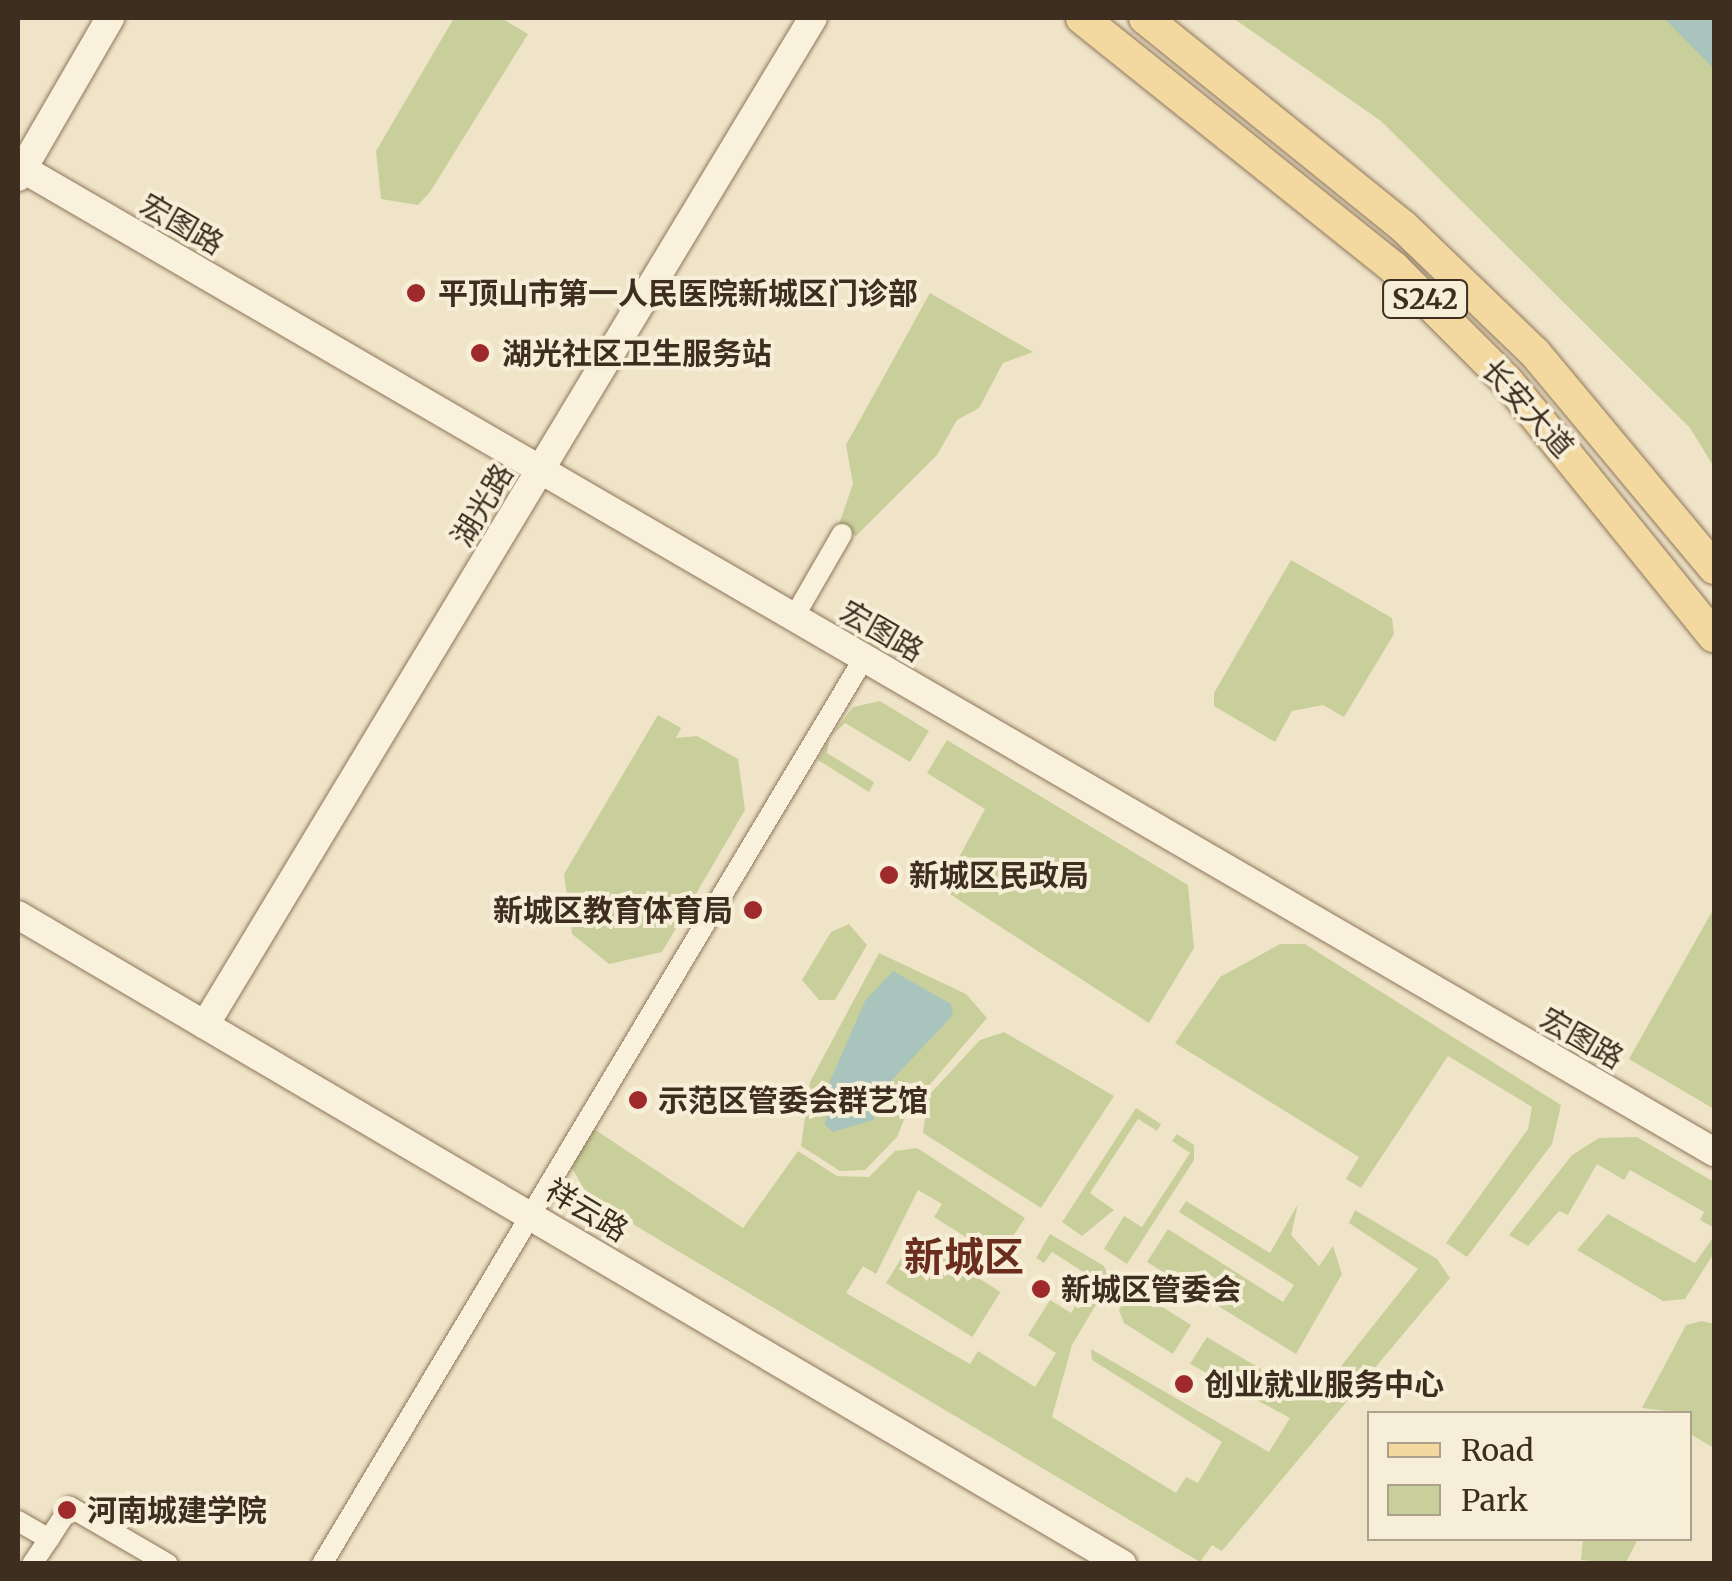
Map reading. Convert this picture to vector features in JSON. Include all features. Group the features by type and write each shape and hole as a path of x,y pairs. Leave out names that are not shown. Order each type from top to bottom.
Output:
{"main road":[{"name":"长安大道","path":"1082,18 1394,268 1508,382 1714,636"},
{"name":"长安大道","path":"1145,18 1292,129 1444,265 1535,354 1714,568"}],"street":[{"path":"18,140 88,18"},
{"path":"19,170 110,18"},
{"name":"湖光路","path":"206,1024 813,18"},
{"name":"宏图路","path":"19,170 1714,1152"},
{"path":"794,617 842,534"},
{"path":"322,1564 526,1212 864,658"},
{"name":"祥云路","path":"18,915 1122,1564"},
{"path":"32,1564 70,1507 168,1564"},
{"path":"18,1521 49,1539"}],"green space":[{"path":"454,18 501,18 528,34 430,192 418,205 381,199 376,151"},
{"path":"1233,18 1714,18 1714,467 1690,428 1381,121"},
{"path":"930,293 1033,352 1003,363 979,408 957,420 937,455 856,536 838,527 853,484 846,445"},
{"path":"1291,560 1392,618 1394,634 1344,717 1323,705 1292,711 1275,742 1214,706 1214,693"},
{"path":"880,701 929,731 910,762 845,723 832,735 853,707"},
{"path":"658,715 681,728 676,738 697,736 738,759 745,810 662,952 609,964 572,934 564,874"},
{"path":"829,740 827,753 874,782 869,792 818,760"},
{"path":"947,740 1188,885 1194,948 1149,1023 942,889 985,809 927,773"},
{"path":"1714,908 1714,1109 1629,1059"},
{"path":"849,924 867,945 835,1000 819,1000 802,980 831,932"},
{"path":"1280,944 1305,944 1561,1105 1552,1144 1467,1257 1446,1243 1528,1129 1532,1107 1448,1056 1361,1188 1346,1179 1359,1157 1175,1043 1220,977"},
{"path":"879,953 966,994 987,1018 908,1110 897,1137 865,1170 840,1171 801,1146 810,1082"},
{"path":"1004,1032 1114,1096 1041,1208 923,1133 928,1096 980,1040"},
{"path":"1136,1108 1161,1124 1157,1131 1138,1119 1090,1193 1114,1210 1082,1236 1062,1222"},
{"path":"591,1127 743,1228 798,1151 837,1176 869,1177 895,1151 917,1148 1025,1218 999,1258 934,1217 942,1204 918,1190 876,1274 863,1266 846,1293 970,1364 978,1351 1035,1387 1056,1353 1028,1335 1050,1300 1071,1313 1093,1278 1052,1252 1044,1263 1036,1258 1050,1234 1104,1266 1110,1281 1072,1345 1052,1417 1176,1493 1186,1477 1198,1483 1222,1442 1092,1360 1091,1349 1269,1452 1290,1418 1190,1364 1207,1337 1303,1394 1334,1375 1418,1269 1349,1223 1355,1210 1437,1259 1450,1278 1222,1551 1212,1545 1200,1562 589,1198 572,1168"},
{"path":"1177,1134 1194,1145 1194,1160 1127,1264 1104,1249 1124,1216 1142,1227 1190,1153 1172,1141"},
{"path":"1637,1137 1714,1182 1714,1228 1700,1220 1704,1212 1630,1170 1624,1180 1597,1164 1568,1215 1559,1211 1528,1246 1509,1235 1572,1155 1599,1138"},
{"path":"1186,1201 1270,1253 1298,1204 1291,1235 1319,1266 1333,1246 1342,1274 1296,1354 1147,1262 1168,1229 1283,1302 1294,1285 1179,1212"},
{"path":"1608,1214 1695,1263 1714,1236 1714,1253 1685,1299 1663,1301 1577,1250"},
{"path":"914,1238 1001,1292 972,1337 886,1283"},
{"path":"1132,1288 1191,1325 1173,1354 1124,1323 1119,1310"},
{"path":"1702,1321 1714,1324 1714,1448 1692,1435 1692,1411 1642,1408 1686,1325"},
{"path":"1583,1541 1637,1541 1625,1564 1581,1560"}],"water":[{"path":"1664,18 1714,18 1714,69"},
{"path":"893,971 951,1004 953,1015 891,1081 873,1120 833,1132 825,1125 830,1081 865,1001"}],"place":[{"name":"平顶山市第一人民医院新城区门诊部","path":"416,293"},
{"name":"湖光社区卫生服务站","path":"480,353"},
{"name":"新城区民政局","path":"889,875"},
{"name":"新城区教育体育局","path":"753,910"},
{"name":"示范区管委会群艺馆","path":"638,1100"},
{"name":"新城区管委会","path":"1041,1289"},
{"name":"创业就业服务中心","path":"1184,1384"},
{"name":"河南城建学院","path":"67,1510"}],"district":[{"name":"新城区","path":"964,1257"}]}
